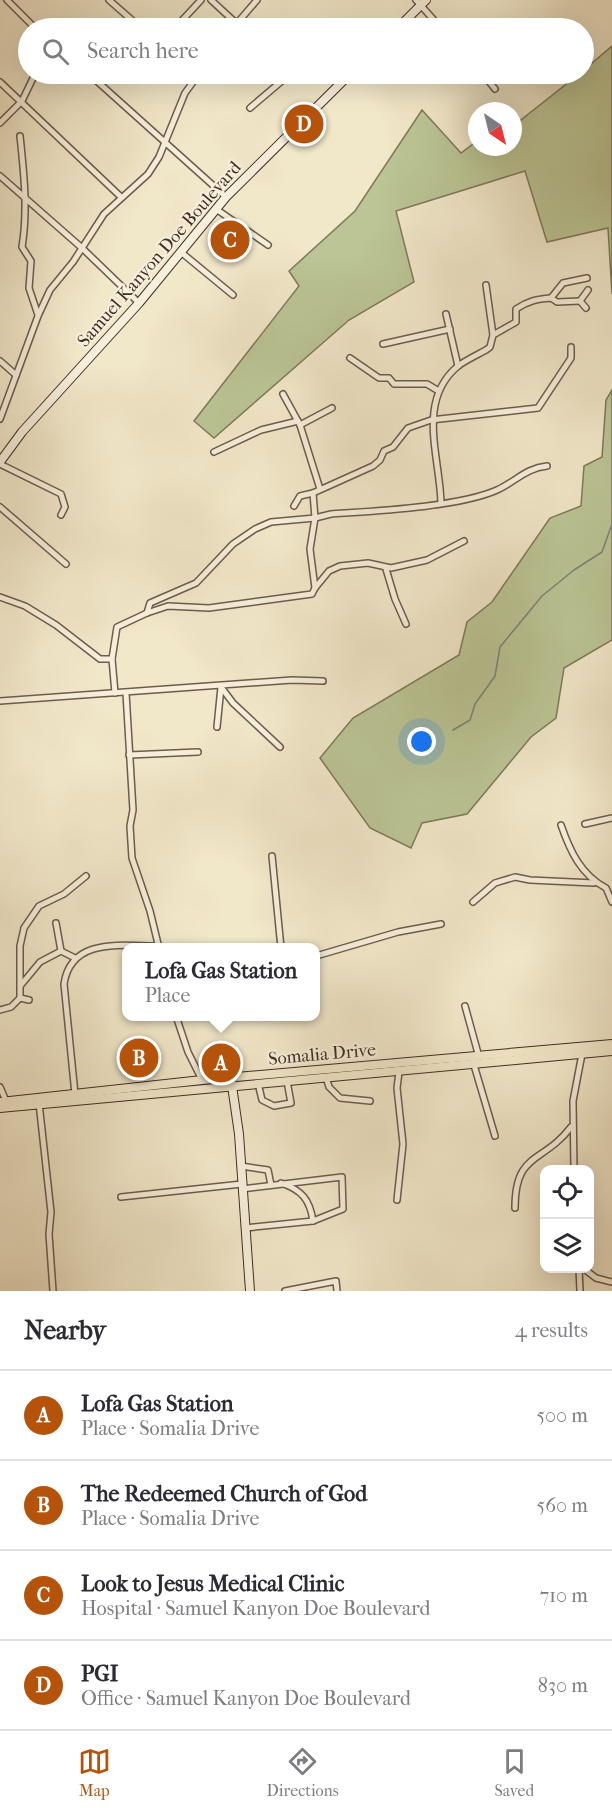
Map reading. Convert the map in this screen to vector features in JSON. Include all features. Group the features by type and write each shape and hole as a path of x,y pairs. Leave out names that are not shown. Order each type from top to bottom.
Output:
{"main road":[{"name":"Somalia Drive","path":"258,1080 287,1081 399,1072 612,1044"},
{"name":"Somalia Drive","path":"2,1104 476,1061 612,1051"},
{"name":"Somalia Drive","path":"39,1102 75,1095 202,1080 231,1083"}],"street":[{"path":"7,0 25,18"},
{"path":"109,0 130,18"},
{"path":"184,18 201,0"},
{"path":"211,0 227,18"},
{"path":"241,18 257,0"},
{"path":"407,18 421,2 433,18"},
{"path":"0,82 121,197"},
{"path":"0,123 22,101 30,84"},
{"path":"100,84 226,197"},
{"path":"0,419 15,375 50,290 104,214 121,197 137,187 148,174 164,143 184,93 191,84"},
{"path":"250,108 278,84"},
{"name":"Samuel Kanyon Doe Boulevard","path":"0,463 22,432 139,303 226,197 339,84"},
{"path":"491,84 495,89"},
{"path":"20,136 26,199 25,235 22,247 31,261 29,288 38,316"},
{"path":"0,176 82,248 139,303"},
{"path":"216,209 268,245"},
{"path":"182,253 233,296"},
{"path":"493,335 516,322 516,309 530,300 551,297 563,283 587,278"},
{"path":"441,503 431,420 438,390 458,366 490,347 493,335 486,285"},
{"path":"580,301 588,290"},
{"path":"551,297 557,302 580,301"},
{"path":"580,301 586,308"},
{"path":"447,314 458,366"},
{"path":"383,344 450,329"},
{"path":"294,506 300,496 313,493 373,466 380,460 384,451 393,447 408,428 431,420 538,408 571,358 571,347"},
{"path":"350,358 379,378 389,378 394,384 427,384 438,390"},
{"path":"0,361 15,375"},
{"path":"283,394 299,423 320,489"},
{"path":"214,452 261,430 299,423 332,408"},
{"path":"0,463 61,494 65,507 61,515"},
{"path":"147,613 150,603 196,583 243,535 271,522 441,503 497,490 523,473 546,466"},
{"path":"313,493 315,518 310,549 315,588"},
{"path":"0,507 66,564"},
{"path":"115,693 112,659 117,627 147,613 168,606 209,608 305,596 314,593 315,588 329,572 340,566 368,563 386,569 427,560 464,541"},
{"path":"386,569 406,624"},
{"path":"0,597 25,606 56,625 100,659 112,659"},
{"path":"0,701 220,687 292,680 323,681"},
{"path":"217,727 220,687"},
{"path":"220,687 233,703 280,747"},
{"path":"126,693 133,810 130,837 132,858 158,943"},
{"path":"129,754 198,752"},
{"path":"585,824 612,818"},
{"path":"561,825 567,845 594,883"},
{"path":"272,856 281,943"},
{"path":"0,1010 11,1007 20,998 20,946 24,927 39,906 64,894 86,876"},
{"path":"473,902 495,883 514,877 609,886 612,902"},
{"path":"56,923 61,951"},
{"path":"320,955 398,932 441,924"},
{"path":"75,1095 64,984 75,958 87,949 122,946"},
{"path":"61,951 75,958"},
{"path":"21,985 40,962 61,951"},
{"path":"20,998 29,1000"},
{"path":"465,1006 495,1136"},
{"path":"177,1021 188,1052 202,1080"},
{"path":"574,1165 573,1101 582,1054"},
{"path":"397,1200 403,1144 398,1088 399,1072"},
{"path":"326,1077 333,1093 340,1098 370,1101"},
{"path":"258,1080 262,1100 274,1106 291,1103 287,1081"},
{"path":"231,1083 242,1166 250,1291"},
{"path":"0,1087 2,1104"},
{"path":"39,1102 51,1212 49,1234 53,1291"},
{"path":"515,1208 518,1178 523,1169 536,1156 557,1144 572,1127"},
{"path":"242,1166 268,1170 271,1185"},
{"path":"121,1197 342,1177 343,1209 313,1221 245,1228"},
{"path":"279,1183 304,1195 311,1204 313,1221"},
{"path":"580,1291 581,1273"},
{"path":"588,1273 612,1282"},
{"path":"285,1291 336,1281 337,1291"}],"green space":[{"path":"612,46 612,294 608,228 547,242 525,171 396,211 414,282 349,320 214,438 194,421 299,286 289,271 355,211 422,110 461,153 468,148 468,156 522,156 522,119 566,84 594,84 594,61"},
{"path":"612,390 612,640 564,668 556,718 531,737 467,814 422,823 411,848 370,828 320,758 353,718 459,655 467,622 492,602 550,518 581,506 584,466 602,457 606,400"}],"waterway":[{"path":"453,730 470,720 475,704 495,676 500,647 542,596 574,570 602,552 612,524"}],"place":[{"name":"PGI","path":"304,124"},
{"name":"Look to Jesus Medical Clinic","path":"230,240"},
{"name":"The Redeemed Church of God","path":"139,1058"},
{"name":"Lofa Gas Station","path":"221,1063"}]}
